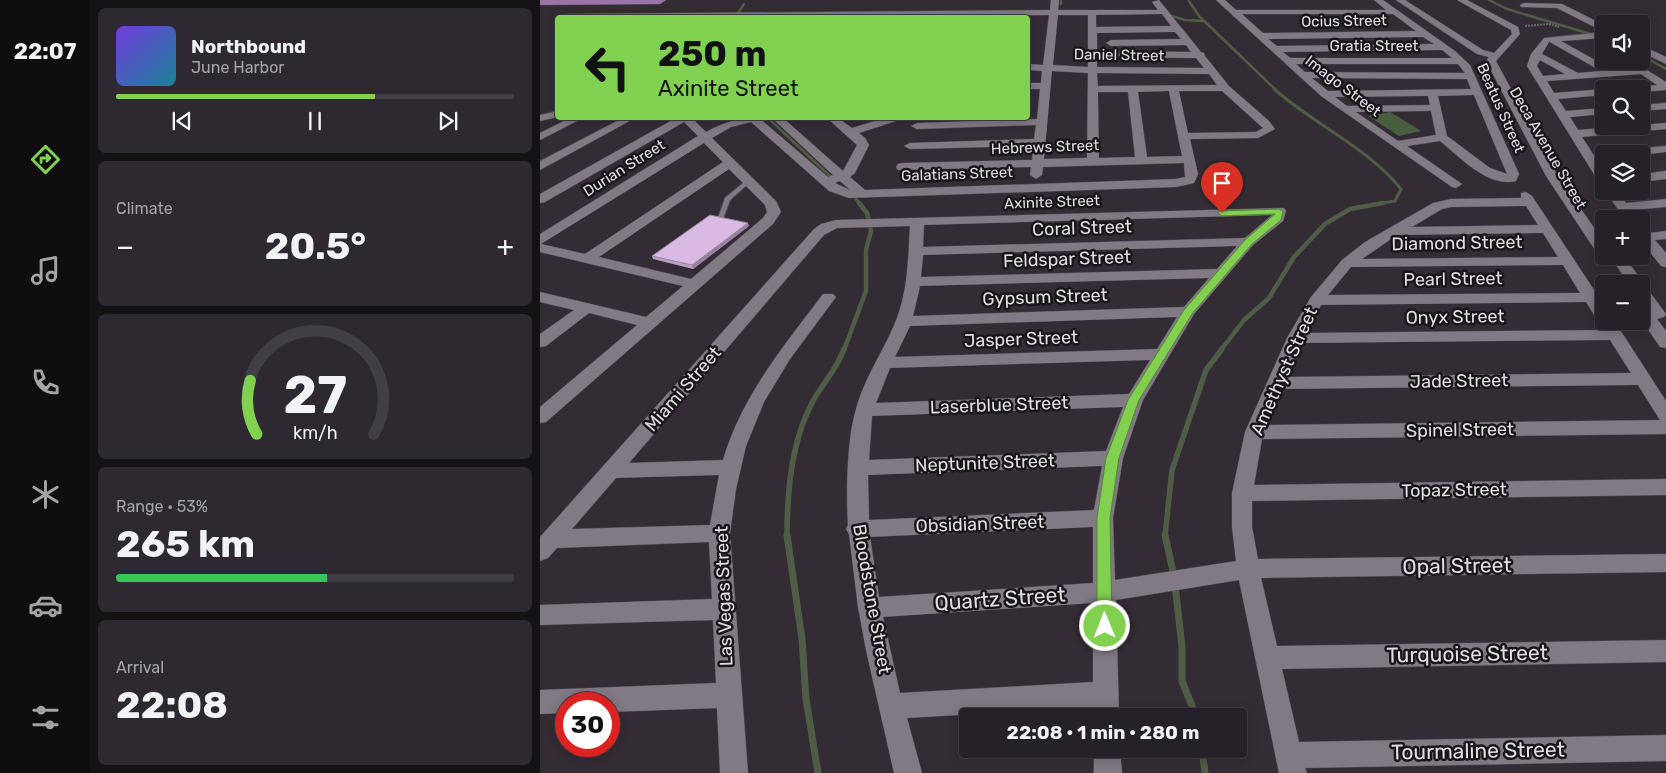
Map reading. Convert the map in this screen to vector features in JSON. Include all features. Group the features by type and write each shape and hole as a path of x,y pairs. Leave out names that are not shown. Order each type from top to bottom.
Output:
{"main road":[{"path":"540,1 660,0"}],"street":[{"path":"568,15 566,9 579,0"},
{"path":"1036,188 1042,122 1040,104 1047,86 1055,0"},
{"path":"1155,0 1165,15 1190,42 1225,88 1265,123 1268,129 1267,132 1258,135 1184,136"},
{"name":"Imago Street","path":"1220,0 1255,24 1261,36 1272,49 1325,94 1456,184"},
{"name":"Beatus Street","path":"1378,0 1462,61 1472,76 1513,174 1509,179 1492,174 1442,137"},
{"path":"1400,0 1480,52 1496,56 1516,32 1512,27 1461,0"},
{"path":"1518,5 1559,6 1595,31"},
{"path":"732,15 736,6"},
{"path":"1020,15 1054,13 1068,9 1092,15 1165,15"},
{"path":"1235,12 1395,12"},
{"path":"747,13 769,15"},
{"path":"1092,15 1093,162"},
{"path":"1392,23 1411,23"},
{"path":"1093,30 1178,30"},
{"name":"Ocius Street","path":"1261,36 1426,34"},
{"path":"1595,35 1550,39 1543,42 1532,66 1595,168"},
{"path":"1581,36 1595,43"},
{"path":"1550,39 1611,73"},
{"path":"1093,43 1190,42"},
{"path":"1272,49 1444,47"},
{"path":"1650,53 1666,61"},
{"path":"1093,54 1200,55"},
{"path":"1536,54 1576,76"},
{"name":"Deca Avenue Street","path":"1496,56 1491,62 1511,91 1560,182 1595,238"},
{"name":"Gratia Street","path":"1286,62 1462,61"},
{"name":"Daniel Street","path":"1030,67 1092,70 1211,71"},
{"path":"1539,79 1644,71 1666,86"},
{"path":"1303,76 1472,76"},
{"path":"1030,86 1047,86"},
{"path":"1650,88 1666,86"},
{"path":"1173,88 1189,159"},
{"path":"1092,89 1225,88"},
{"path":"1133,89 1141,160"},
{"path":"1398,144 1442,137 1432,92"},
{"path":"1325,94 1479,92"},
{"path":"1550,97 1595,93"},
{"path":"1650,107 1666,106"},
{"path":"1345,109 1436,108"},
{"path":"1561,115 1595,112"},
{"path":"540,118 555,115"},
{"path":"540,137 574,120"},
{"path":"540,166 626,120"},
{"path":"540,199 680,120"},
{"path":"540,417 768,221 774,212 771,204 686,120"},
{"name":"Durian Street","path":"540,240 705,137 727,125 746,120"},
{"name":"Galatians Street","path":"755,120 826,182 844,193 862,194 898,180 1036,188 1176,183 1190,180 1192,174 1189,159"},
{"path":"779,120 862,194"},
{"path":"826,182 852,170 863,145 861,140 835,120"},
{"path":"850,132 889,120"},
{"path":"898,180 918,122 1042,122"},
{"path":"1573,134 1666,126"},
{"path":"910,146 1040,142"},
{"path":"1650,151 1666,149"},
{"path":"1588,157 1595,156"},
{"name":"Hebrews Street","path":"898,180 1037,163 1189,159"},
{"path":"587,259 730,163"},
{"path":"1650,177 1666,176"},
{"name":"Deca Avenue Street","path":"1560,182 1595,227"},
{"name":"Amethyst Street","path":"1291,764 1248,569 1242,527 1242,493 1254,432 1295,338 1316,300 1346,263 1392,231 1438,206 1451,203 1528,199 1547,229"},
{"path":"1617,200 1623,208 1666,203"},
{"name":"Axinite Street","path":"826,227 865,223 1279,211 1278,218 1248,242"},
{"name":"Bloodstone Street","path":"908,773 891,706 871,608 858,529 857,468 865,410 883,363 904,321 914,282 918,222"},
{"name":"Miami Street","path":"546,545 819,232 826,227"},
{"path":"1392,231 1547,229 1595,305"},
{"path":"1650,234 1666,235"},
{"path":"891,706 1106,705 1104,518 1113,458 1134,400 1161,354 1188,312 1248,242"},
{"name":"Coral Street","path":"916,252 1248,242"},
{"path":"1650,242 1666,262"},
{"path":"540,248 694,284"},
{"name":"Diamond Street","path":"1346,263 1567,261"},
{"name":"Feldspar Street","path":"914,282 1221,273"},
{"path":"540,297 649,323"},
{"name":"Las Vegas Street","path":"734,773 719,534 730,468 747,419 757,398 828,297"},
{"name":"Pearl Street","path":"1316,300 1590,297"},
{"path":"1650,303 1666,325"},
{"path":"540,342 586,308"},
{"name":"Gypsum Street","path":"904,321 1188,312"},
{"path":"1650,320 1666,343"},
{"name":"Onyx Street","path":"1295,338 1595,326"},
{"path":"1611,330 1666,415"},
{"name":"Jasper Street","path":"883,363 1161,354"},
{"name":"Jade Street","path":"1276,383 1642,379"},
{"name":"Laserblue Street","path":"865,410 1134,400"},
{"name":"Spinel Street","path":"1254,432 1666,427"},
{"name":"Neptunite Street","path":"857,468 1113,458"},
{"path":"612,471 730,468"},
{"name":"Topaz Street","path":"1242,493 1666,487"},
{"name":"Obsidian Street","path":"858,529 1104,518"},
{"path":"546,545 719,534"},
{"name":"Opal Street","path":"1248,569 1666,563"},
{"name":"Quartz Street","path":"871,608 1104,592 1248,569"},
{"path":"540,615 724,609"},
{"name":"Turquoise Street","path":"1268,658 1666,651"},
{"path":"540,702 728,695"},
{"name":"Tourmaline Street","path":"1291,764 1666,748"},
{"path":"1107,758 1108,773"}],"lane":[{"path":"721,218 727,199 748,181"}],"green space":[{"path":"1390,112 1421,131 1399,136 1368,116"}],"building":[{"path":"710,215 748,223 692,265 652,256"}],"waterway":[{"path":"1489,0 1507,9 1595,35"},
{"path":"1189,1 1199,16 1276,90"},
{"path":"738,13 744,4"},
{"path":"1172,16 1185,20 1204,21"},
{"path":"1650,60 1666,69"},
{"path":"1274,89 1373,161 1401,189 1395,201 1376,204"},
{"path":"770,120 831,177"},
{"path":"856,199 860,204"},
{"path":"844,350 866,291 866,250 871,231 867,213 859,203"},
{"path":"1221,350 1244,320 1269,298 1294,257 1325,224 1350,209 1383,203"},
{"path":"787,535 789,484 800,433 813,401 838,363 844,349"},
{"path":"1165,535 1172,470 1206,370 1222,349"},
{"path":"787,535 802,639 806,699 818,773"},
{"path":"1165,535 1174,576"},
{"path":"1175,584 1182,647 1182,681 1193,708"},
{"path":"1203,758 1205,773"}],"route":[{"path":"1105,626 1104,518 1113,458 1134,400 1188,312 1248,242 1278,218 1279,211 1222,213"}]}
